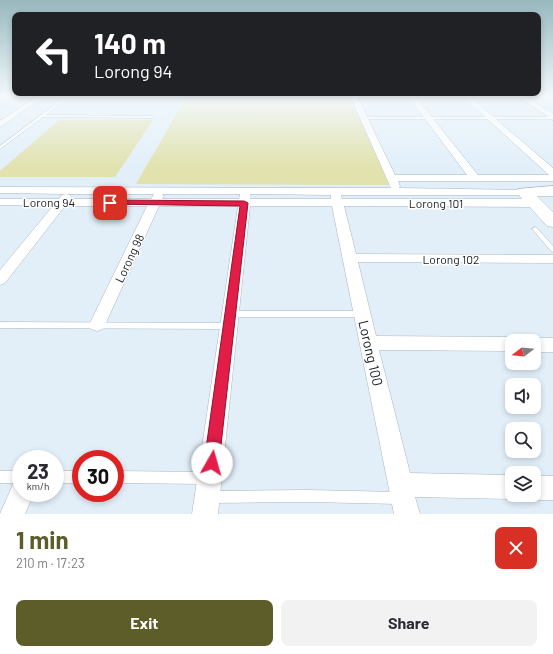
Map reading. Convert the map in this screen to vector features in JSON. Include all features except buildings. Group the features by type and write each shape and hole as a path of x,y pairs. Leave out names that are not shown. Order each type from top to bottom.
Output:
{"street":[{"path":"364,120 397,191"},
{"path":"430,120 475,178"},
{"path":"492,120 553,173"},
{"path":"391,178 553,178"},
{"path":"0,190 72,190 158,197"},
{"path":"0,280 72,190"},
{"path":"336,197 397,191 529,197 553,192"},
{"name":"Lorong 94","path":"0,202 62,202 158,197 336,197"},
{"name":"Lorong 98","path":"97,325 158,197"},
{"path":"206,506 245,197"},
{"name":"Lorong 101","path":"336,197 529,197"},
{"name":"Lorong 100","path":"336,197 404,499"},
{"path":"529,197 553,222"},
{"name":"Lorong 102","path":"350,258 553,259"},
{"path":"369,343 505,344"},
{"path":"541,345 553,345"},
{"path":"404,499 505,488"},
{"path":"541,488 553,488"},
{"path":"12,514 18,502"}],"lane":[{"path":"0,148 38,120"},
{"path":"535,229 553,250"},
{"path":"0,324 97,325 362,314"},
{"path":"0,477 12,477"},
{"path":"124,478 210,478"},
{"path":"206,506 309,496 404,499"}],"green space":[{"path":"59,120 153,120 115,177 0,177 0,171"},
{"path":"173,120 360,120 391,185 136,184"}],"route":[{"path":"110,203 244,203 212,463"}]}
